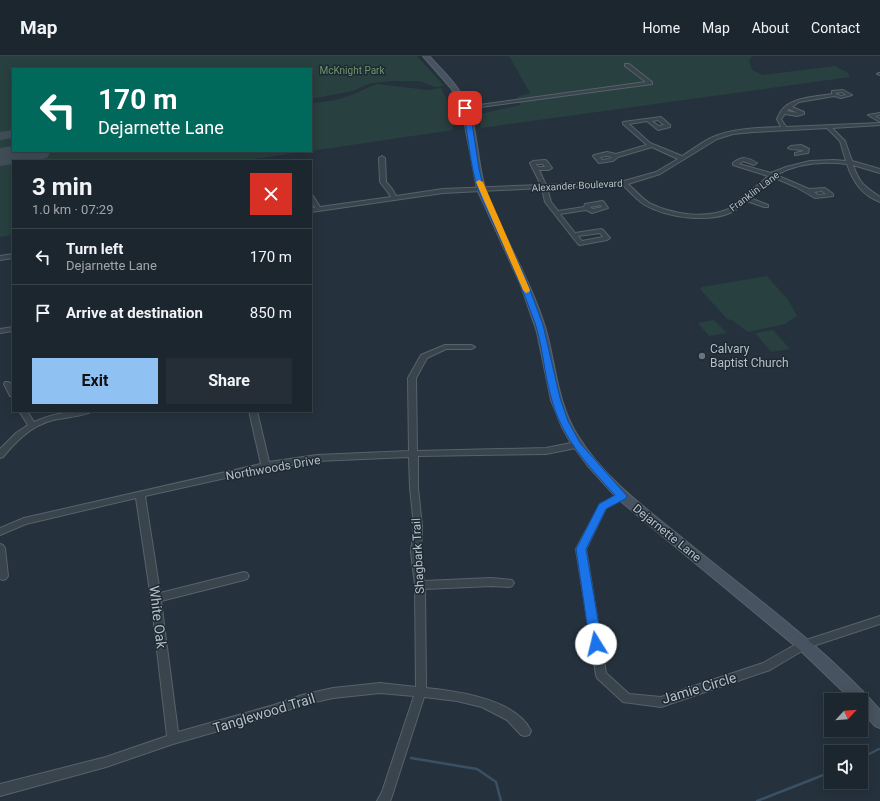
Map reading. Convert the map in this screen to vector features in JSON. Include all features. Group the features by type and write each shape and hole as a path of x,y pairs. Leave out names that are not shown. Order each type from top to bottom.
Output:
{"main road":[{"name":"Dejarnette Lane","path":"426,56 457,91 465,108 481,189 522,279 539,325 555,398 564,421 576,444 596,470 622,496 804,645 851,688 880,721"}],"street":[{"path":"465,108 650,83 627,65"},
{"path":"784,128 779,119 783,112 792,103 834,95"},
{"path":"783,112 797,115 802,112 788,107"},
{"path":"880,114 870,115 880,121"},
{"path":"648,120 625,123 632,131 651,146 681,158"},
{"name":"Alexander Boulevard","path":"312,210 443,191 624,183 658,173 715,138 732,133 784,128 880,124"},
{"path":"829,127 842,141 848,162 860,186 880,200"},
{"path":"616,156 651,146"},
{"path":"797,154 808,162"},
{"path":"382,158 383,182 390,190 394,198"},
{"name":"Franklin Lane","path":"624,183 648,204 671,213 695,216 720,214 730,210 772,176 782,170 808,162 848,162 871,167 880,171"},
{"path":"748,168 809,191"},
{"path":"536,169 544,186 548,202 580,243 607,238 601,231 574,235"},
{"path":"312,198 319,209"},
{"path":"745,198 766,206"},
{"path":"556,213 587,208"},
{"path":"0,258 12,256"},
{"path":"0,331 12,329"},
{"name":"Shagbark Trail","path":"383,801 387,795 421,692 420,585 416,552 418,526 414,488 412,378 424,357 445,347 471,347"},
{"path":"8,384 12,392"},
{"path":"24,412 32,425"},
{"path":"0,455 12,439 32,425 55,416 81,412"},
{"path":"253,412 266,466"},
{"name":"Northwoods Drive","path":"0,532 24,521 266,466 317,458 454,452 546,451 576,444"},
{"name":"White Oak","path":"140,495 156,598 173,739"},
{"name":"Jamie Circle","path":"622,496 603,506 581,549 601,675 627,699 661,702 766,667 804,645 880,620"},
{"path":"0,548 2,576"},
{"path":"156,598 244,576"},
{"path":"420,585 491,582 509,583"},
{"name":"Tanglewood Trail","path":"0,790 106,762 173,739 274,710 302,700 333,693 380,688 457,696 484,703 511,716 525,731"}],"green space":[{"name":"McKnight Park","path":"0,56 417,56 444,86 435,87 419,81 372,83 353,91 312,99 312,68 12,68 12,133 0,135"},
{"path":"509,56 752,56 749,61 752,70 763,75 835,66 848,73 850,77 481,128 479,114 520,105 517,97 530,93"},
{"path":"377,84 428,90 441,88 454,115 453,130 312,151 312,103 344,98"},
{"path":"12,136 12,150 0,153 0,138"},
{"path":"56,152 301,152 247,160 12,160 12,235 0,237 0,162"},
{"path":"767,276 788,300 797,316 785,324 748,332 732,320 727,319 700,289 702,287"},
{"path":"714,320 727,333 709,336 698,323"},
{"path":"773,330 790,349 771,352 755,333"}],"waterway":[{"path":"868,754 879,749"},
{"path":"411,758 477,769 496,782 501,801"},
{"path":"757,801 824,775"}],"taxiway":[{"path":"0,136 12,134"}],"runway":[{"path":"0,157 30,152"}],"slow traffic":[{"path":"479,182 526,290"}],"place":[{"name":"Calvary Baptist Church","path":"702,356"}],"route":[{"path":"465,108 481,189 522,279 539,325 555,398 564,421 576,444 596,470 622,496 603,506 581,549 596,644"}]}
